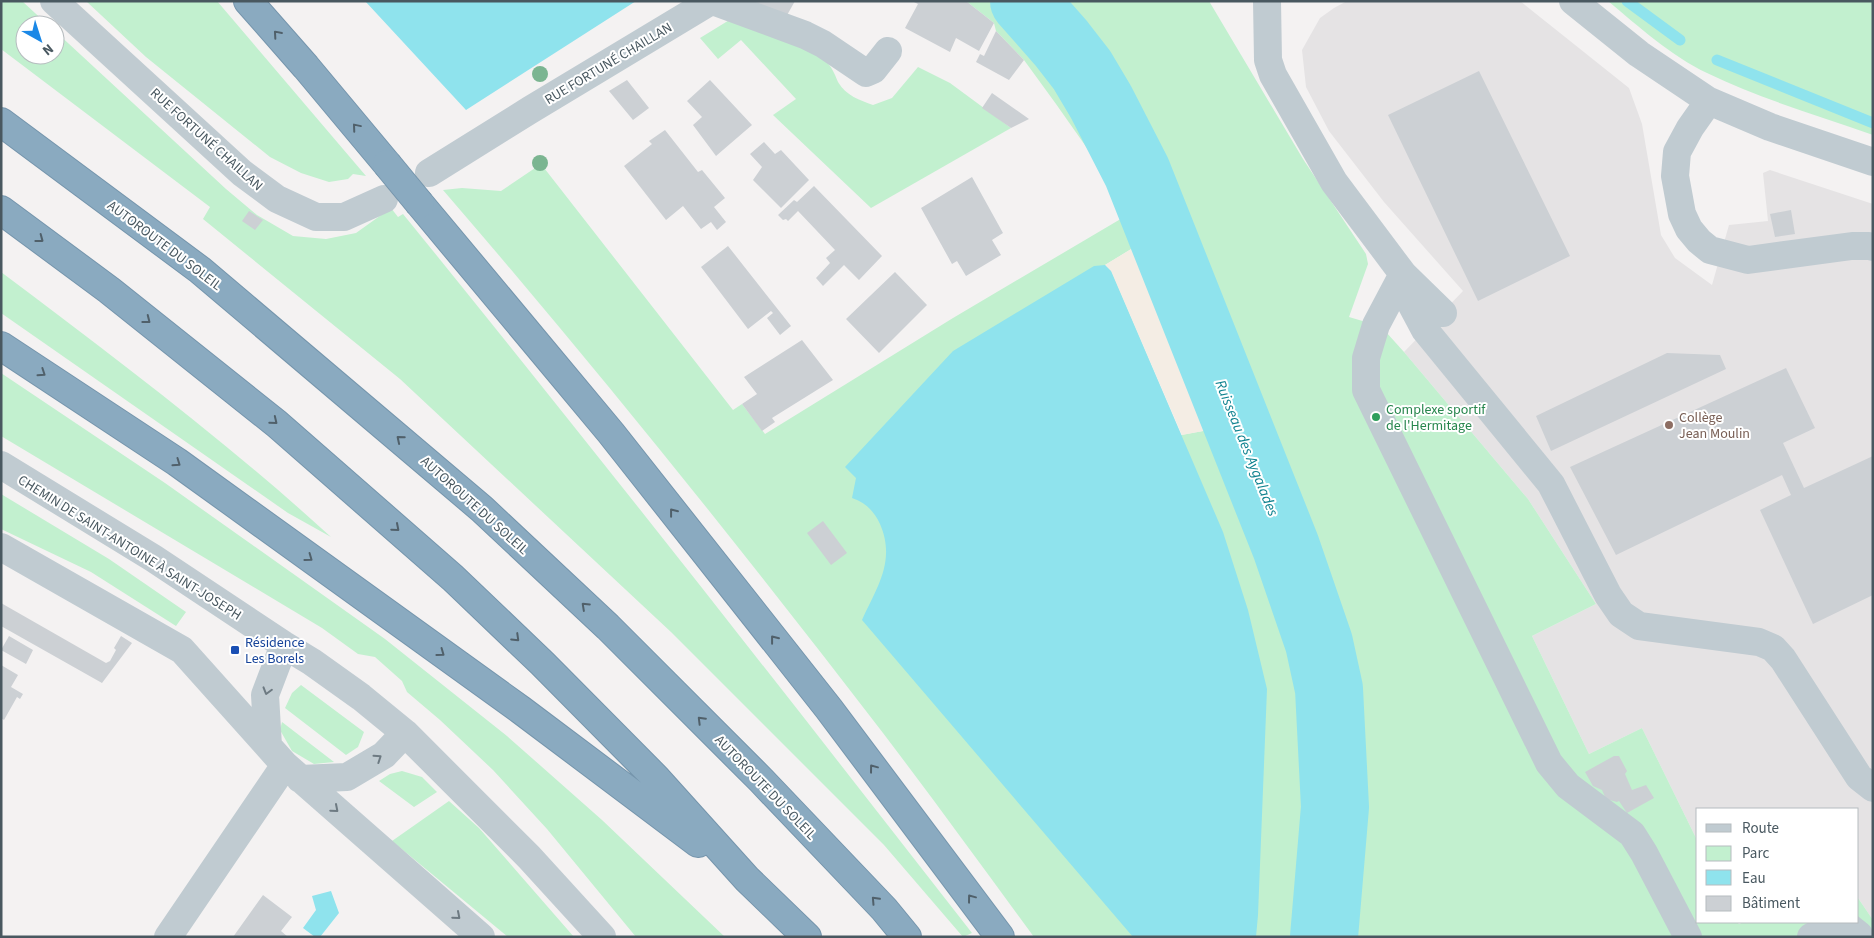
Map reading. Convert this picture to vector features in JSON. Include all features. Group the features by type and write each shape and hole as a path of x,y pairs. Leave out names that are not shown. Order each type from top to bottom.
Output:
{"highway":[{"path":"248,1 306,67 611,433 817,694 1000,937"},
{"name":"AUTOROUTE DU SOLEIL","path":"1,122 200,270 482,509 608,627 761,780 884,909 907,937"},
{"path":"1,210 109,290 277,424 454,578 542,663 656,778 747,879 807,937"},
{"path":"1,346 177,462 521,710 747,879"}],"street":[{"name":"RUE FORTUNÉ CHAILLAN","path":"54,1 242,173 277,199 316,217 344,217 384,198"},
{"name":"RUE FORTUNÉ CHAILLAN","path":"429,173 712,1"},
{"path":"712,1 805,34 866,73 873,70 888,51"},
{"path":"1267,1 1268,60 1273,75 1334,182 1403,274 1443,312"},
{"path":"1574,1 1639,54 1710,101 1770,127 1873,162"},
{"path":"1710,101 1690,128 1677,152 1675,176 1682,214 1699,241 1710,250 1748,260 1852,246 1873,247"},
{"path":"1403,274 1409,300 1425,330 1552,484 1608,595 1621,614 1639,626 1759,642 1773,648 1783,659 1859,778 1873,788"},
{"path":"1403,274 1376,325 1366,358 1366,390 1549,763 1568,786 1632,834 1688,937"},
{"name":"CHEMIN DE SAINT-ANTOINE À SAINT-JOSEPH","path":"1,465 153,558 361,696 405,733 529,857 602,937"},
{"path":"1,547 182,650 284,764 481,937"},
{"path":"168,937 284,764 265,695 284,645"},
{"path":"284,764 346,777 384,755 405,733"},
{"path":"1811,937 1838,923 1849,927 1858,935"}],"shaded area":[{"name":"Collège Jean Moulin","path":"1347,1 1520,1 1629,88 1642,124 1661,235 1675,258 1712,285 1729,225 1768,221 1763,173 1770,170 1873,204 1873,920 1859,899 1859,808 1696,808 1696,838 1642,728 1589,754 1532,636 1596,604 1528,499 1404,352 1463,291 1384,202 1329,131 1306,87 1302,50 1320,18"}],"green space":[{"path":"1,1 22,1 37,15 15,15 15,60 1,49"},
{"path":"86,1 217,1 366,176 353,174 348,179 329,182 301,173 270,157 146,57"},
{"path":"966,1 989,1 1017,21 1052,57 1075,95 1133,217 1146,240 1105,265 1111,271 1181,435 1203,431 1229,421 1283,568 1311,671 1320,803 1312,937 1034,937 902,758 776,595 612,390 443,190 462,188 501,191 541,164 733,410 742,404 765,434 953,318 1124,217 1094,158 1024,60 996,31 994,23"},
{"name":"Complexe sportif de l'Hermitage","path":"1040,1 1209,1 1303,159 1366,254 1368,264 1349,317 1376,325 1386,332 1404,352 1528,499 1596,604 1532,636 1589,754 1642,728 1696,838 1696,923 1859,923 1859,899 1873,920 1873,937 1342,937 1351,841 1351,792 1342,672 1323,603 1141,157 1114,101 1075,41"},
{"path":"1608,1 1873,1 1873,135 1768,99 1707,73 1668,49"},
{"path":"731,19 779,36 813,53 829,65 845,91 873,105 892,98 918,67 950,83 1011,128 871,208 773,115 796,99 741,40 718,59 700,38"},
{"path":"65,40 226,189 257,215 293,236 326,239 356,233 391,208 398,217 403,214 618,482 972,933 963,937 884,845 671,632 400,379 203,219 210,207 22,65 65,65"},
{"path":"1,272 128,368 211,434 331,537 288,513 1,313"},
{"path":"1,373 165,483 385,639 507,736 602,820 725,937 636,937 547,829 493,770 407,692 402,681 375,657 358,654 322,628 1,436"},
{"path":"1,494 109,559 186,612 176,626 91,572 1,529"},
{"path":"301,685 364,732 358,747 346,755 285,708 292,693"},
{"path":"282,722 334,762 314,764 292,751 280,730"},
{"path":"402,771 422,777 437,792 414,807 379,781 390,774"},
{"path":"449,801 479,828 574,937 508,937 392,841"}],"sand":[{"path":"1146,240 1160,265 1229,421 1203,431 1182,435 1111,271 1105,265"}],"water":[{"path":"365,1 636,1 466,110"},
{"path":"1105,265 1111,271 1223,532 1248,610 1267,689 1256,937 1133,937 862,620 883,574 886,550 880,524 875,515 865,505 852,498 856,478 845,467 953,351 1094,266"},
{"path":"331,891 339,913 320,937 315,937 303,928 316,910 312,896"}],"building":[{"path":"756,1 795,1 786,17 750,5"},
{"path":"912,1 966,1 994,23 979,51 956,38 950,52 905,28 918,4"},
{"path":"996,31 1024,60 1009,80 976,62 980,54 984,56"},
{"path":"1479,71 1570,256 1478,301 1388,115"},
{"path":"627,80 649,108 633,120 609,91"},
{"path":"710,80 752,125 716,156 693,125 702,117 687,101"},
{"path":"992,93 1029,119 1011,128 982,108"},
{"path":"665,130 698,172 702,170 725,198 714,207 726,222 717,230 711,222 701,229 683,206 666,220 624,166 652,144 649,141"},
{"path":"764,142 775,154 781,150 809,180 781,208 753,180 762,167 750,154"},
{"path":"972,177 1003,233 992,240 1001,255 966,276 957,261 952,264 921,208"},
{"path":"814,186 882,256 859,280 844,265 823,286 816,278 830,263 826,258 835,250 798,211 788,221 786,219 783,220 778,215 794,200 797,202"},
{"path":"1791,210 1795,234 1775,237 1770,214"},
{"path":"249,211 263,220 255,230 242,221"},
{"path":"728,246 791,326 780,335 767,318 773,313 771,311 748,329 701,267"},
{"path":"895,272 927,305 879,353 846,319"},
{"path":"802,340 833,380 772,418 775,422 762,431 742,404 757,394 744,377"},
{"path":"1667,353 1720,355 1726,369 1551,451 1536,416"},
{"path":"1786,368 1815,428 1783,443 1804,488 1873,456 1873,595 1813,624 1760,510 1791,495 1782,475 1616,555 1570,467"},
{"path":"823,521 847,553 831,565 807,533"},
{"path":"1,603 106,663 110,661 116,650 114,648 121,636 132,643 102,683 1,626"},
{"path":"9,636 33,650 26,664 1,650"},
{"path":"1,665 18,675 11,687 23,694 20,699 17,697 4,720 1,718"},
{"path":"1614,756 1619,756 1627,771 1625,774 1632,790 1646,785 1654,798 1627,813 1619,801 1606,799 1602,790 1593,786 1585,772"},
{"path":"263,895 292,917 281,931 288,937 233,937"}],"waterway":[{"name":"Ruisseau des Aygalades","path":"1024,1 1082,70 1101,102 1137,172 1286,547 1319,643 1329,689 1335,807 1324,937"},
{"path":"1627,1 1680,40"},
{"path":"1717,60 1873,123"}],"place":[{"name":"Complexe sportif de l'Hermitage","path":"1376,417"},
{"name":"Collège Jean Moulin","path":"1669,425"},
{"name":"Résidence Les Borels","path":"235,650"}]}
